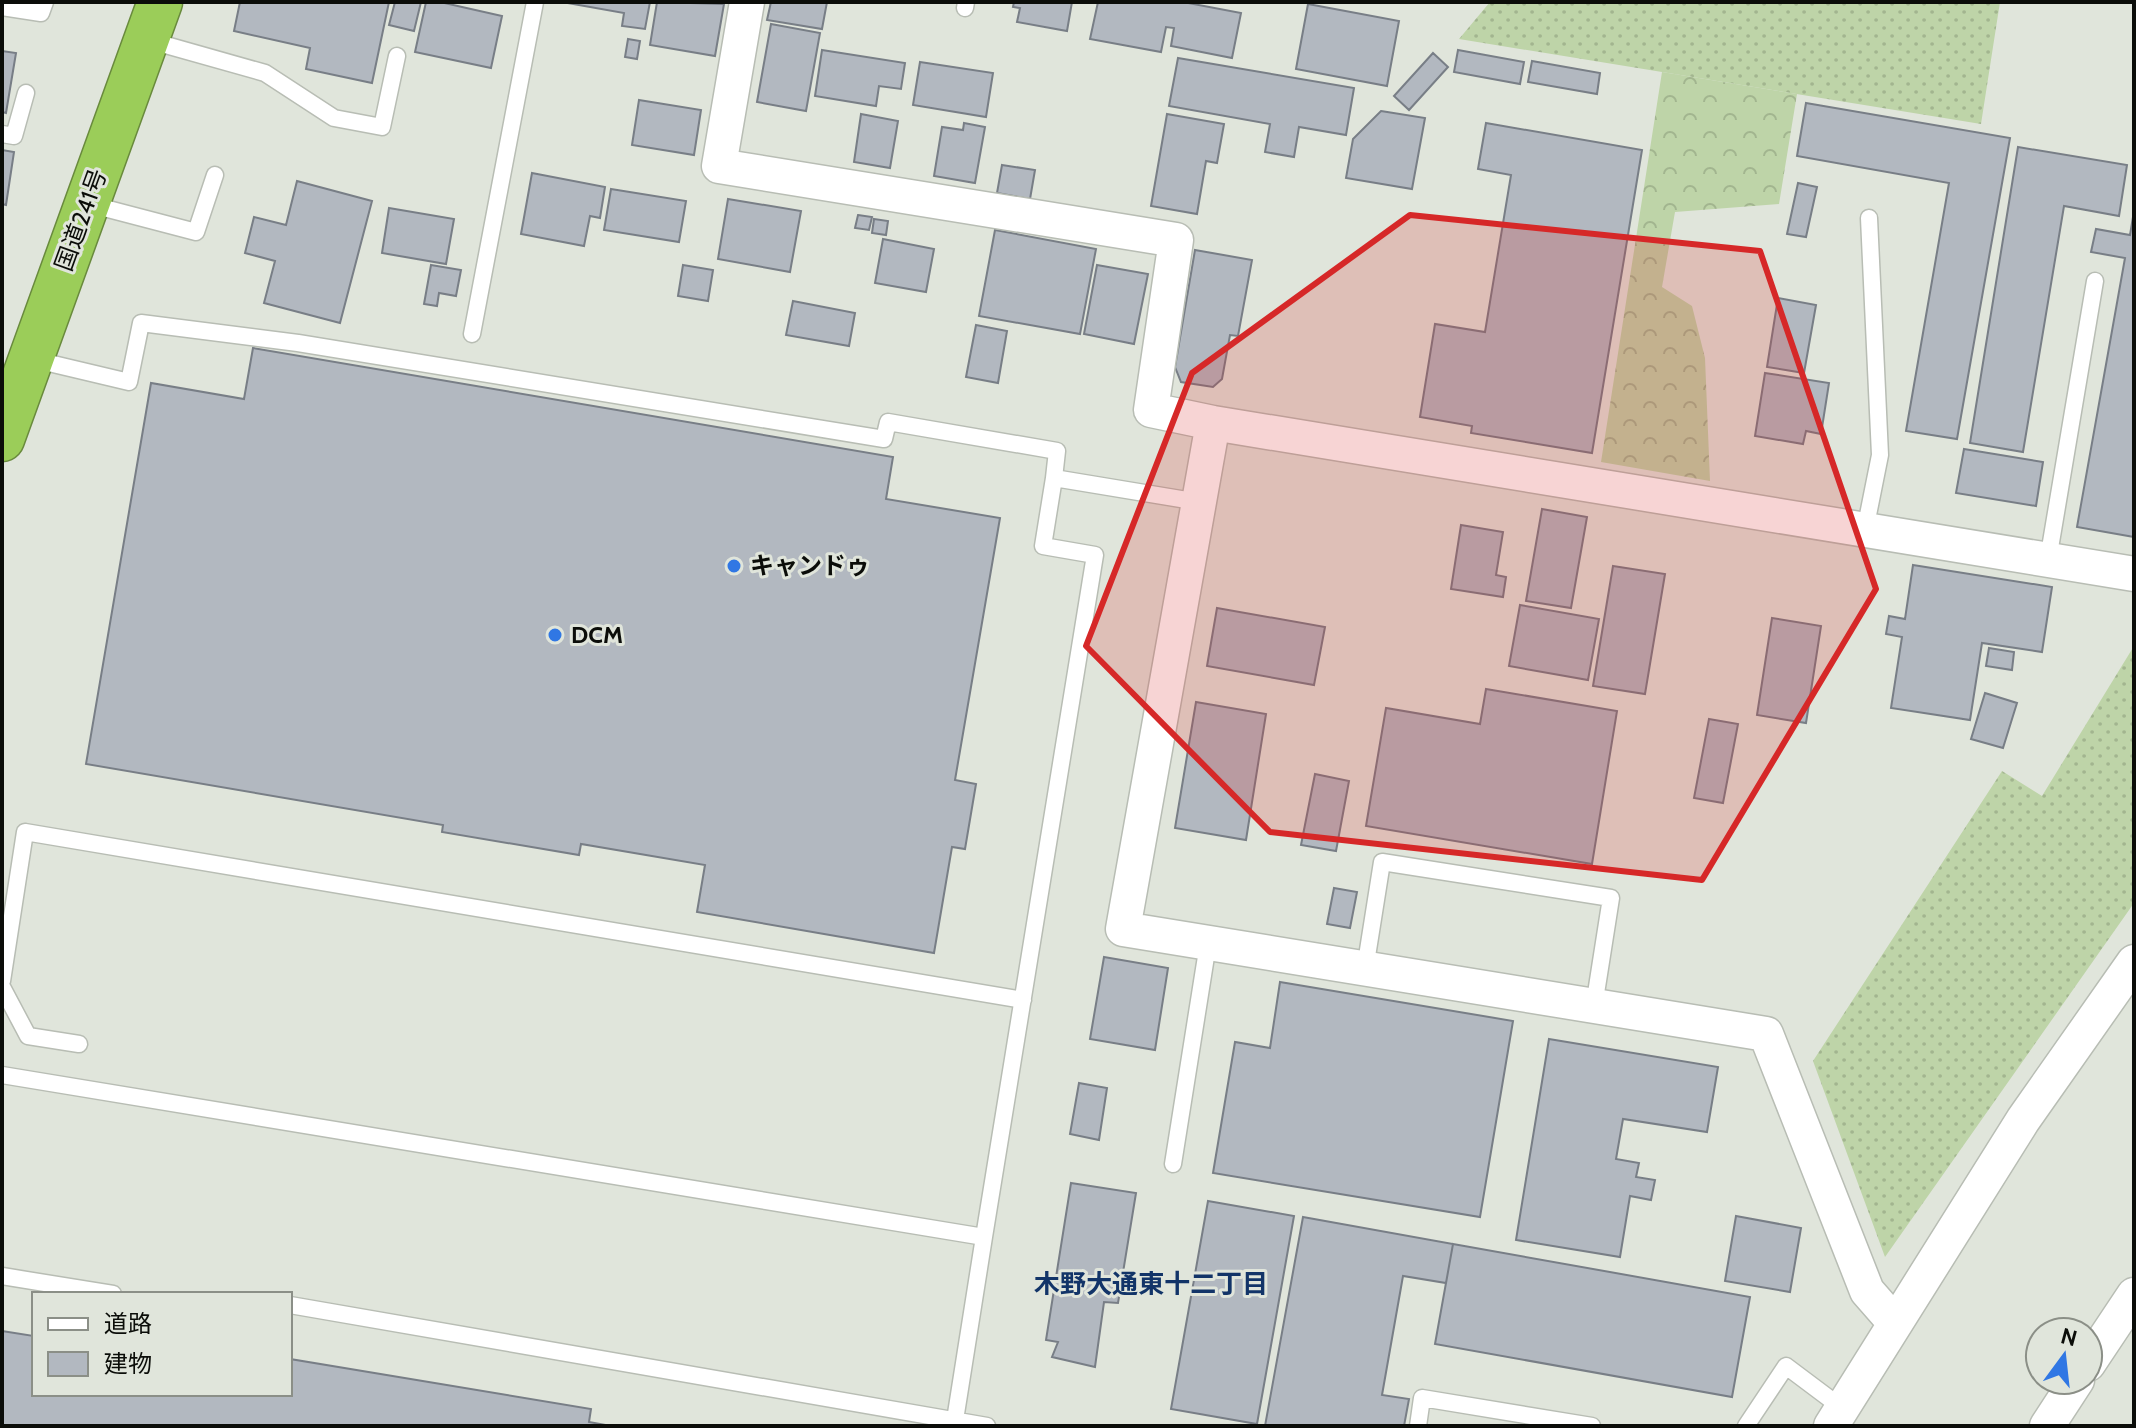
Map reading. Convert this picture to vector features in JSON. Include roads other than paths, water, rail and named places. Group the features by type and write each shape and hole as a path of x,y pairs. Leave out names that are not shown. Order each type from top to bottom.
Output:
{"highway":[{"name":"国道241号","path":"2,439 18,375 87,203 154,21"}],"street":[{"path":"747,2 719,166 1176,240 1151,410 1213,423 2134,574"},
{"path":"1213,423 1123,929 1766,1034 1867,1291 1895,1323"},
{"path":"1837,1417 2023,1120 2134,962"},
{"path":"2104,1340 2134,1295"},
{"path":"2047,1426 2067,1396"}],"lane":[{"path":"2,7 41,13 45,2"},
{"path":"472,334 535,2"},
{"path":"154,21 265,73 334,118 382,127 397,56"},
{"path":"2,134 14,136 26,93"},
{"path":"87,203 196,232 215,175"},
{"path":"1865,530 1880,455 1869,218"},
{"path":"2048,560 2095,281"},
{"path":"18,375 129,382 141,323 313,345 884,439 888,422 1057,451 1043,546 1095,555 955,1420"},
{"path":"1054,478 1199,502"},
{"path":"79,1044 28,1036 2,984 25,832 1023,1000"},
{"path":"1365,969 1382,862 1611,898 1594,1006"},
{"path":"1173,1164 1208,944"},
{"path":"2,1075 984,1237"},
{"path":"2,1276 101,1292"},
{"path":"292,1305 987,1426"},
{"path":"1746,1426 1786,1366 1837,1417"},
{"path":"1418,1426 1422,1398 1592,1426"}],"place":[{"name":"キャンドゥ","path":"734,566"},
{"name":"DCM","path":"555,635"}],"district":[{"name":"木野大通東十二丁目","path":"1151,1284"}]}
